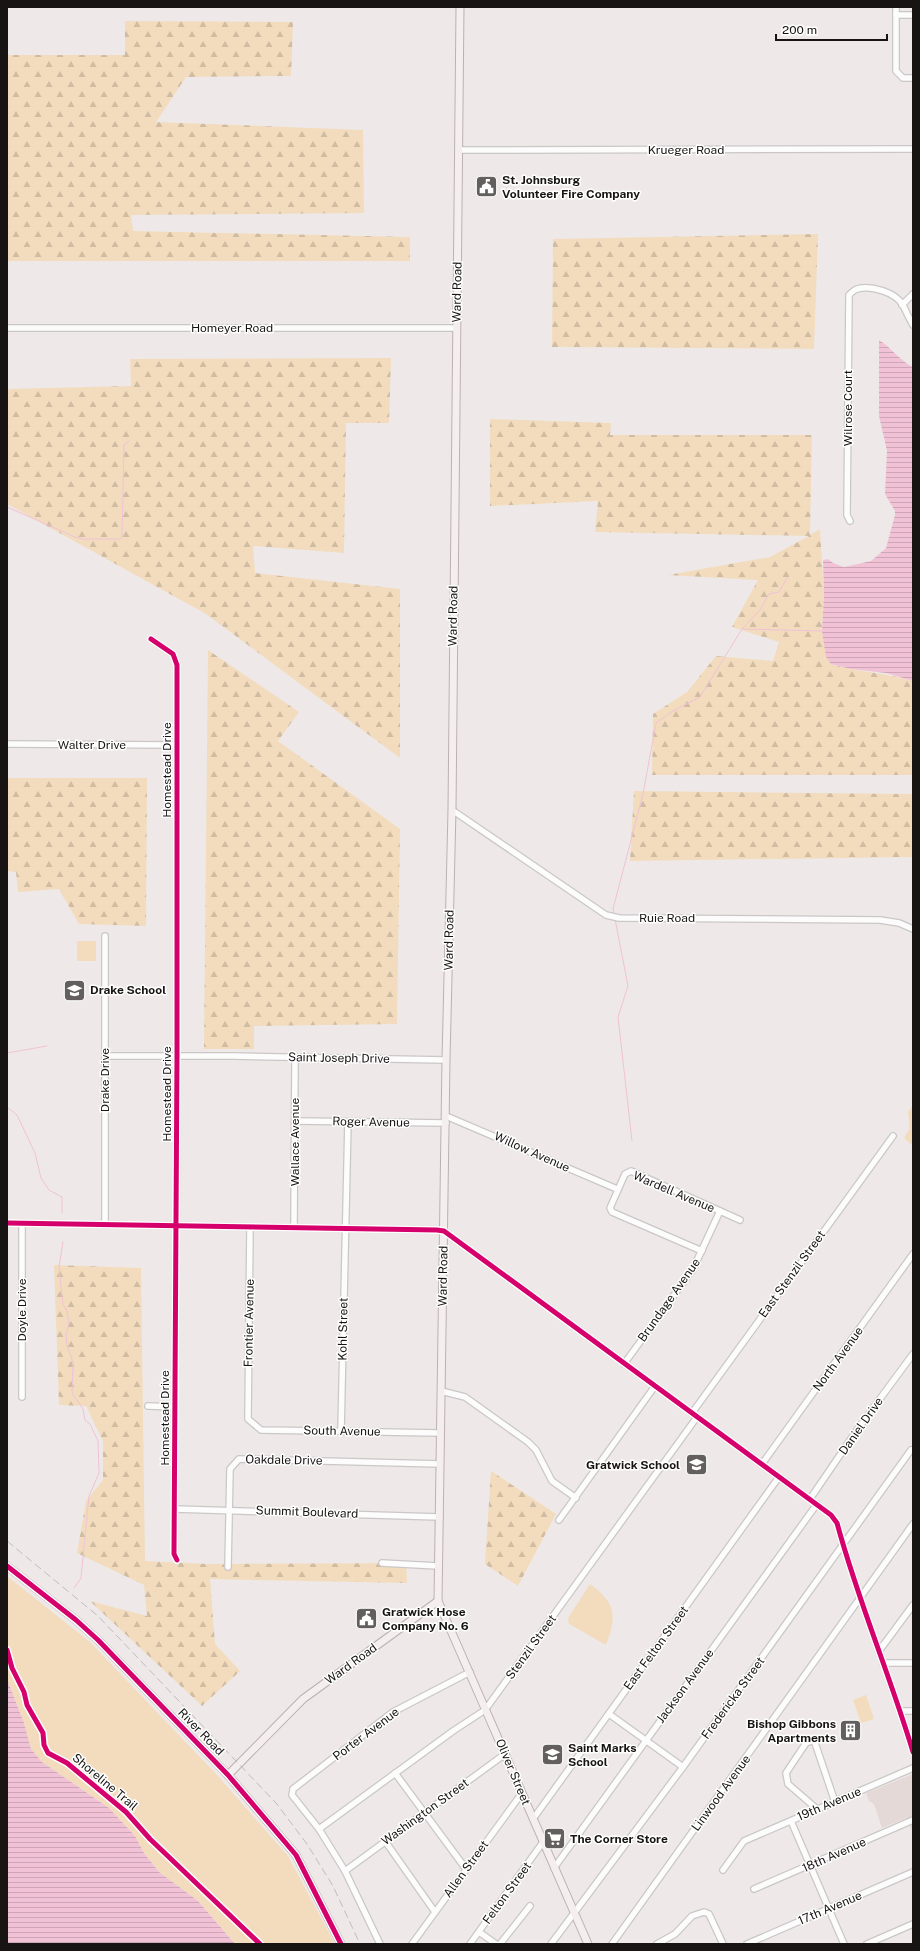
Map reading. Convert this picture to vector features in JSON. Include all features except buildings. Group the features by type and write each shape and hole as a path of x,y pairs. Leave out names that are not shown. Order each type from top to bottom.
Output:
{"main road":[{"name":"Ward Road","path":"228,1775 303,1699 438,1601 446,1060 452,810 460,7"},
{"name":"River Road","path":"7,1566 59,1606 98,1640 228,1775 296,1855 341,1944"},
{"name":"Oliver Street","path":"438,1601 588,1944"}],"street":[{"path":"896,7 896,71 903,78 913,78"},
{"path":"896,15 913,15"},
{"name":"Krueger Road","path":"459,150 913,149"},
{"name":"Wilrose Court","path":"850,521 848,515 849,295 856,289 877,289 890,295 902,305"},
{"path":"913,294 902,305 905,313 913,325"},
{"name":"Homeyer Road","path":"7,328 456,328"},
{"name":"Homestead Drive","path":"151,639 173,654 177,665 177,1055 174,1554 177,1560"},
{"name":"Walter Drive","path":"7,744 176,745"},
{"name":"Ruie Road","path":"452,810 606,915 619,918 880,920 899,923 913,930"},
{"name":"Drake Drive","path":"105,936 105,1225"},
{"name":"Saint Joseph Drive","path":"105,1056 177,1055 446,1060"},
{"name":"Wallace Avenue","path":"294,1227 296,1121 295,1058"},
{"name":"Roger Avenue","path":"296,1121 348,1122 446,1119"},
{"name":"Willow Avenue","path":"446,1119 616,1189"},
{"name":"Kohl Street","path":"341,1431 348,1122"},
{"name":"East Stenzil Street","path":"692,1413 893,1136"},
{"name":"Wardell Avenue","path":"702,1251 612,1212 610,1208 616,1189 625,1174 631,1172 740,1220"},
{"name":"Brundage Avenue","path":"624,1364 693,1269 720,1212"},
{"path":"7,1223 250,1226 437,1230 444,1232 831,1515 837,1523 878,1651 901,1711 913,1752"},
{"name":"Doyle Drive","path":"22,1223 22,1397"},
{"name":"Frontier Avenue","path":"248,1419 250,1226"},
{"name":"North Avenue","path":"762,1464 913,1254"},
{"name":"Daniel Drive","path":"810,1499 857,1430 913,1354"},
{"path":"560,1520 655,1386"},
{"path":"441,1391 464,1397 528,1442 536,1450 552,1481 576,1498"},
{"path":"148,1406 175,1407"},
{"name":"Stenzil Street","path":"319,1829 452,1731 485,1710 697,1417"},
{"name":"South Avenue","path":"248,1419 261,1430 440,1433"},
{"name":"Fredericka Street","path":"551,1944 683,1767 911,1450"},
{"name":"Oakdale Drive","path":"228,1567 230,1469 240,1459 440,1464"},
{"name":"East Felton Street","path":"533,1819 779,1477"},
{"name":"Jackson Avenue","path":"554,1868 816,1504"},
{"name":"Summit Boulevard","path":"175,1509 440,1517"},
{"name":"Linwood Avenue","path":"612,1944 913,1524"},
{"path":"382,1563 438,1566"},
{"path":"878,1651 913,1605"},
{"path":"883,1663 913,1663"},
{"name":"Porter Avenue","path":"319,1829 292,1795 293,1789 394,1712 470,1672"},
{"path":"901,1711 913,1711"},
{"path":"609,1714 683,1767"},
{"path":"817,1809 788,1784 786,1773 806,1744 814,1740 835,1802"},
{"name":"Washington Street","path":"345,1871 505,1754"},
{"name":"19th Avenue","path":"723,1870 744,1841 913,1768"},
{"path":"396,1773 466,1869"},
{"name":"Allen Street","path":"412,1944 522,1793"},
{"path":"791,1820 844,1944"},
{"name":"18th Avenue","path":"754,1889 913,1820"},
{"path":"319,1829 345,1871 380,1944"},
{"path":"385,1841 435,1912"},
{"name":"Felton Street","path":"470,1944 543,1842"},
{"name":"17th Avenue","path":"747,1944 913,1872"},
{"path":"500,1944 530,1906"},
{"path":"657,1944 675,1934 692,1916 704,1912 709,1914 723,1944"},
{"path":"867,1944 913,1924"},
{"path":"479,1932 496,1944"}],"shaded area":[{"path":"879,340 913,367 913,681 886,673 851,669 831,664 826,657 822,631 824,595 823,560 828,559 833,563 844,567 871,561 886,548 895,515 895,511 885,494 887,451 879,416"},
{"path":"7,1679 24,1723 31,1749 42,1762 109,1808 135,1836 144,1853 159,1872 198,1901 235,1944 7,1944"},
{"path":"913,1774 913,1833 906,1818 882,1828 874,1804 869,1801 866,1793"}],"green space":[{"path":"125,21 293,22 291,76 186,77 156,122 363,130 364,213 131,215 133,231 410,237 410,261 7,261 7,55 125,55"},
{"path":"818,234 814,349 552,347 553,239"},
{"path":"391,358 389,423 346,423 344,553 253,546 255,573 400,589 400,758 206,614 7,504 7,389 131,386 130,359"},
{"path":"490,419 611,423 610,435 812,435 810,535 820,529 824,595 822,631 831,664 913,681 913,775 652,775 653,714 687,692 716,656 773,661 779,642 732,627 758,580 668,575 770,557 809,536 595,532 598,501 490,506"},
{"path":"208,650 299,712 278,741 400,829 397,1024 254,1026 254,1049 204,1049"},
{"path":"7,778 147,778 146,926 79,924 59,889 18,892 16,872 7,871"},
{"path":"634,791 913,794 913,857 630,861"},
{"path":"77,941 96,941 96,961 77,961"},
{"path":"913,1105 913,1146 904,1138 910,1128 908,1112"},
{"path":"54,1265 141,1268 145,1561 208,1564 406,1563 407,1583 210,1579 215,1644 240,1671 202,1706 90,1601 147,1616 144,1585 77,1553 86,1501 103,1480 103,1441 86,1406 59,1405"},
{"path":"491,1471 556,1514 518,1586 485,1564"},
{"path":"7,1576 90,1642 218,1776 288,1856 335,1944 235,1944 198,1901 159,1872 144,1853 135,1836 109,1808 42,1762 31,1749 24,1723 7,1679"},
{"path":"590,1584 605,1597 612,1611 612,1626 606,1645 569,1624 568,1618"},
{"path":"866,1695 874,1719 861,1723 853,1700"}],"waterway":[{"path":"7,507 75,537 83,539 120,539 122,536 124,445 129,441"},
{"path":"614,914 613,909 643,794 656,723 673,711 700,697 742,629 760,610 769,594 779,592 787,578"},
{"path":"743,629 822,631"},
{"path":"615,919 628,986 618,1017 632,1141"},
{"path":"7,1053 47,1046"},
{"path":"7,1107 17,1115 35,1153 41,1178 49,1190 62,1197 62,1213"},
{"path":"63,1242 59,1267 63,1305 67,1311 69,1323 66,1335 67,1346 73,1362 72,1393 83,1409 85,1420 90,1424 98,1441 99,1473 89,1496 81,1578 74,1588"}],"railway":[{"path":"7,1541 98,1616 276,1803 307,1844 333,1886 360,1944"}],"cycle path":[{"path":"151,639 173,654 177,665 177,1055 174,1554 177,1560"},
{"path":"7,1223 444,1231 831,1515 837,1523 854,1581 913,1752"},
{"path":"7,1566 76,1620 98,1640 228,1775 296,1855 341,1944"},
{"name":"Shoreline Trail","path":"7,1650 12,1668 24,1692 27,1705 43,1733 44,1745 48,1753 67,1763 126,1812 150,1839 260,1944"}],"place":[{"name":"St. Johnsburg Volunteer Fire Company","path":"486,187"},
{"name":"Drake School","path":"74,990"},
{"name":"Gratwick School","path":"696,1465"},
{"name":"Gratwick Hose Company No. 6","path":"366,1619"},
{"name":"Bishop Gibbons Apartments","path":"851,1731"},
{"name":"Saint Marks School","path":"552,1755"},
{"name":"The Corner Store","path":"554,1839"}]}
